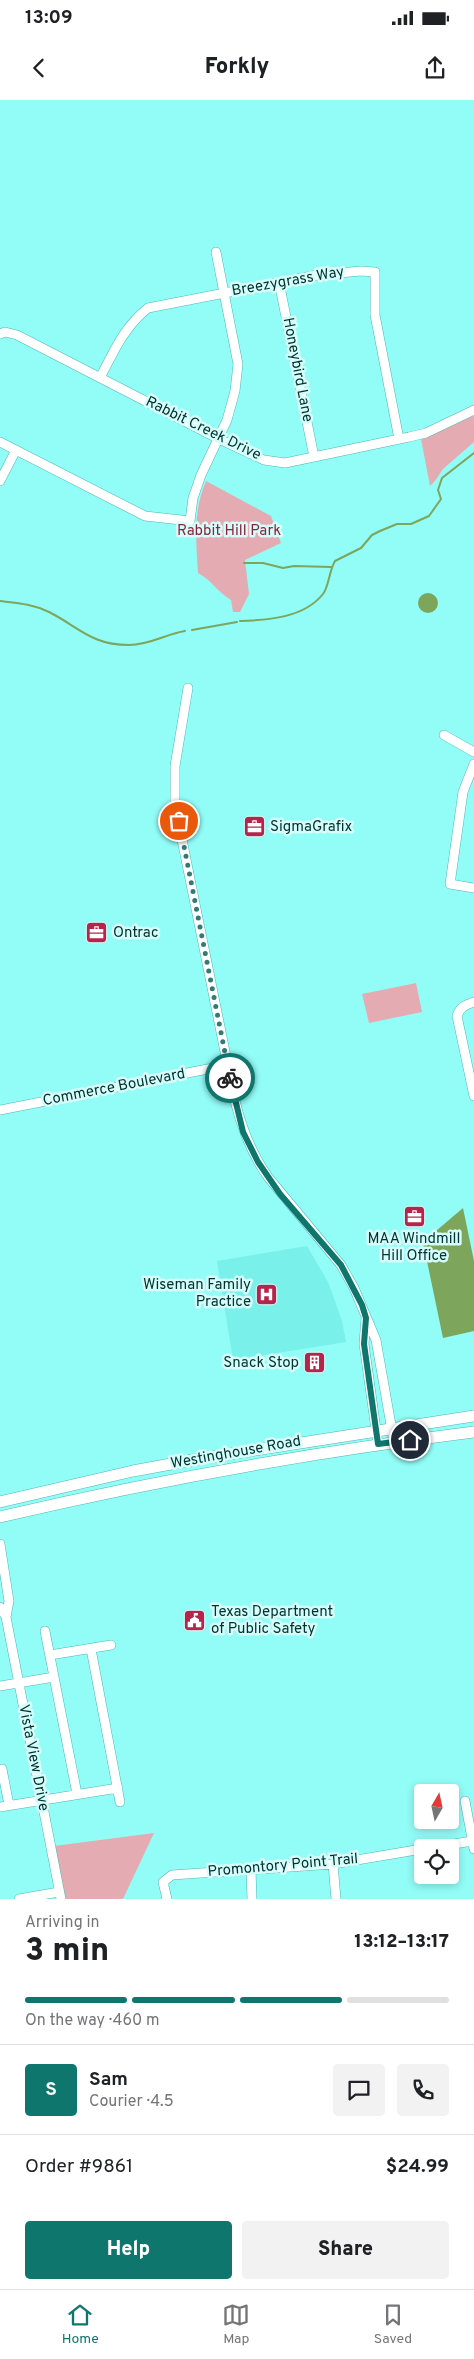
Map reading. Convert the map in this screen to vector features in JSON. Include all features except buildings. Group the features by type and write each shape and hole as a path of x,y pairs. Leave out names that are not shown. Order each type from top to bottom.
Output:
{"main road":[{"name":"Westinghouse Road","path":"0,1502 133,1471 376,1430 474,1416"},
{"name":"Westinghouse Road","path":"0,1517 136,1486 378,1444 474,1432"}],"street":[{"path":"0,442 145,516 190,521 193,498 201,475 219,439 235,391 238,364 216,252"},
{"name":"Breezygrass Way","path":"100,378 124,332 133,320 148,308 317,275 361,271 375,272 375,315 398,439"},
{"name":"Honeybird Lane","path":"279,282 314,457"},
{"name":"Rabbit Creek Drive","path":"0,334 4,332 18,335 219,439 274,463 285,463 426,433 474,410"},
{"path":"0,481 16,450"},
{"path":"188,688 175,766 176,805 243,1132 258,1162 280,1194 341,1265 358,1296 376,1340 394,1442"},
{"path":"444,735 474,752"},
{"path":"474,764 463,792 450,884 474,888"},
{"path":"474,1002 465,1005 459,1010 457,1016 474,1096"},
{"name":"Commerce Boulevard","path":"0,1110 228,1065"},
{"path":"366,1318 364,1344 378,1444"},
{"name":"Vista View Drive","path":"0,1544 10,1601 6,1617"},
{"name":"Vista View Drive","path":"0,1607 6,1617 60,1895"},
{"path":"45,1631 77,1794"},
{"path":"50,1656 111,1645"},
{"path":"91,1649 120,1802"},
{"path":"0,1686 54,1677"},
{"path":"2,1769 5,1806 118,1788"},
{"path":"459,1846 473,1845 466,1801"},
{"name":"Promontory Point Trail","path":"167,1899 163,1882 172,1875 333,1864 414,1850"},
{"path":"333,1864 336,1899"},
{"path":"251,1870 252,1899"},
{"path":"19,1899 60,1895"}],"shaded area":[{"path":"428,593 435,596 438,603 435,610 428,613 421,610 418,603 421,596"},
{"path":"463,1208 474,1261 474,1331 443,1338 423,1242"},
{"path":"307,1246 328,1282 342,1321 346,1342 233,1360 217,1261"}],"green space":[{"path":"474,414 474,442 443,469 430,486 421,439"},
{"name":"Rabbit Hill Park","path":"206,481 271,516 281,543 245,560 249,594 240,612 233,612 231,600 198,573 197,515"},
{"path":"416,983 422,1012 369,1023 362,994"},
{"path":"154,1833 123,1899 64,1899 54,1846"}],"waterway":[{"path":"240,621 285,616 296,613 315,602 325,591 335,561 361,548 372,535 380,531 397,524 411,524 429,516 441,499 438,490 442,478 474,453"},
{"path":"244,563 263,563 283,568 294,566 331,567"},
{"path":"0,601 25,604 43,609 95,639 116,644 137,645 185,631"},
{"path":"192,630 237,622"}],"way so far":[{"path":"179,821 230,1078"}],"place":[{"name":"SigmaGrafix","path":"254,827"},
{"name":"Ontrac","path":"97,933"},
{"name":"MAA Windmill Hill Office","path":"414,1216"},
{"name":"Wiseman Family Practice","path":"267,1294"},
{"name":"Snack Stop","path":"315,1363"},
{"name":"Texas Department of Public Safety","path":"195,1621"}],"route":[{"path":"230,1078 243,1132 258,1162 280,1194 322,1240 341,1265 362,1305 366,1318 364,1344 378,1444 410,1440"}]}
